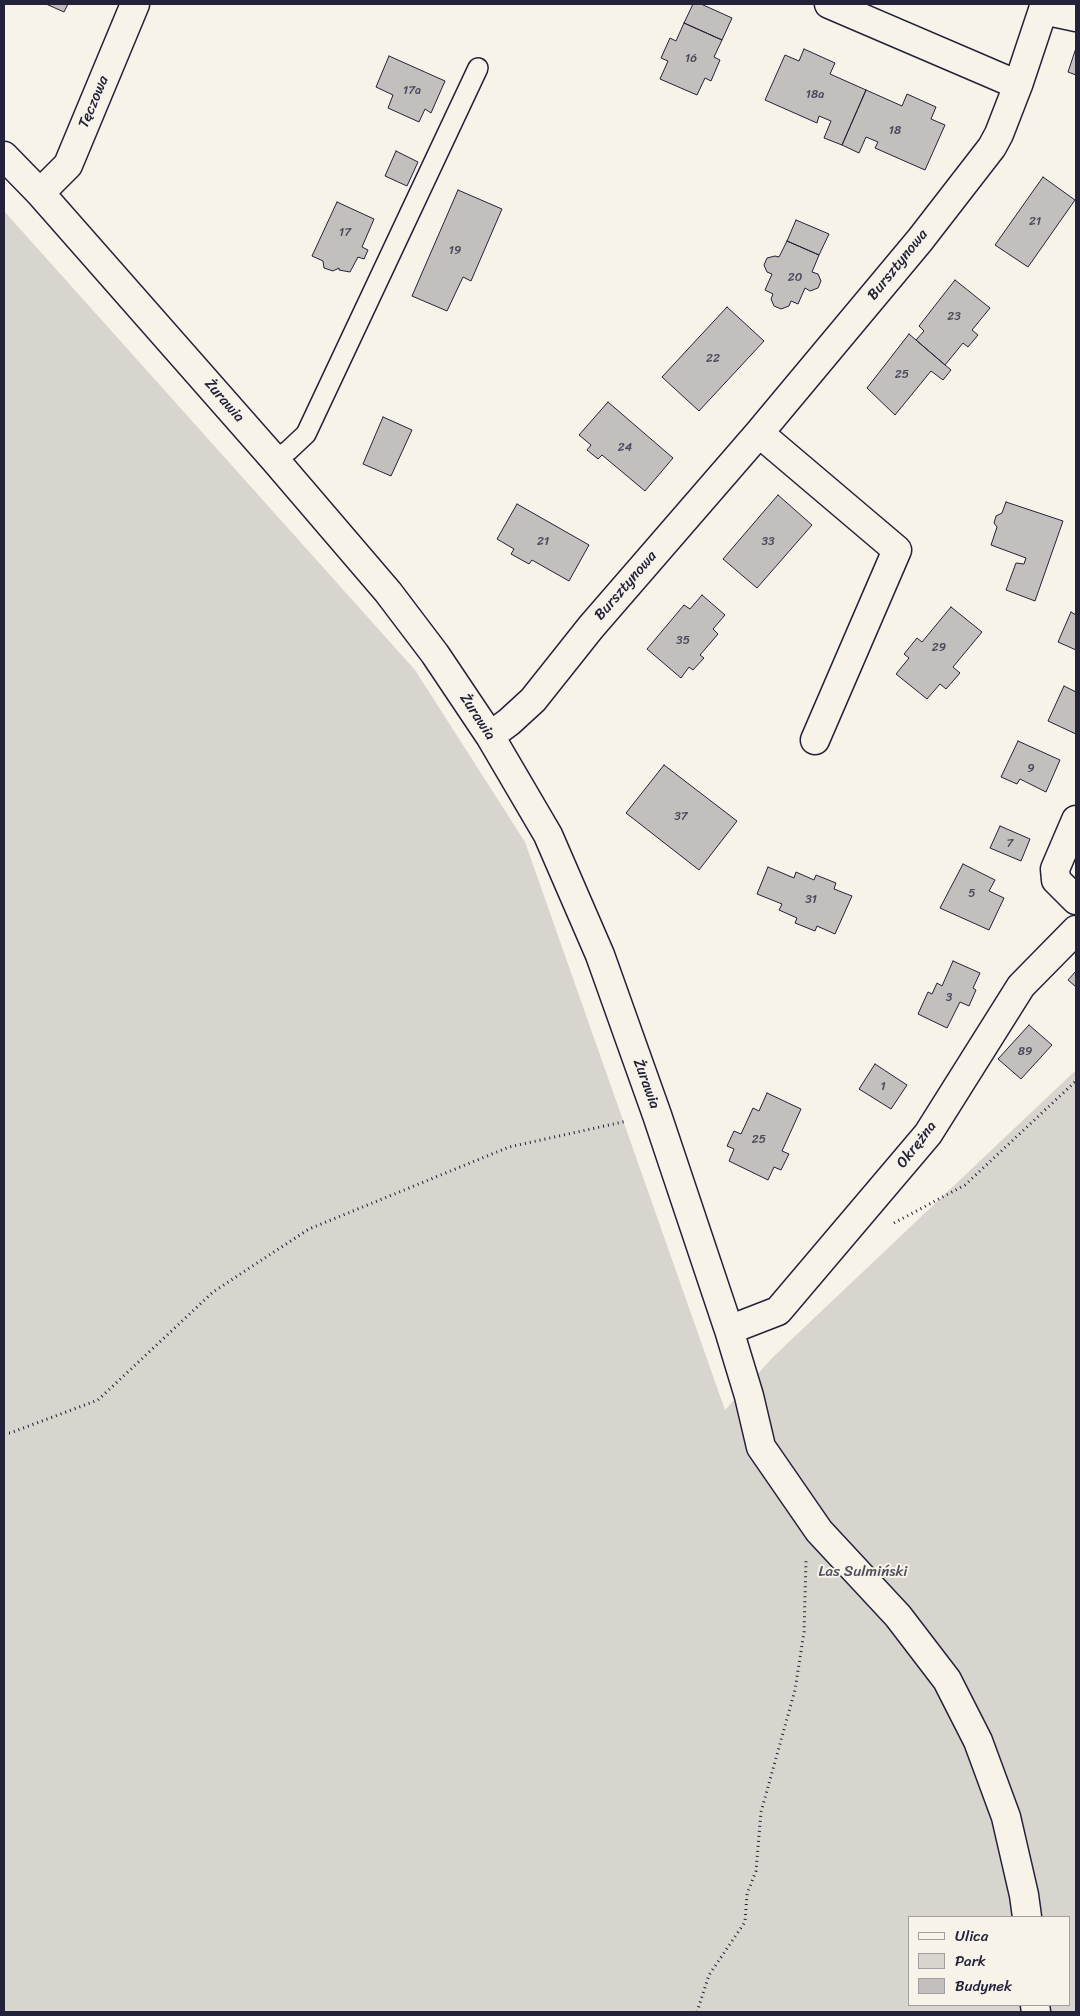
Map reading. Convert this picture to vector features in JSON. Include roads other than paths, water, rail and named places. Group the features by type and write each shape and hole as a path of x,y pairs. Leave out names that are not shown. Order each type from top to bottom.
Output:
{"street":[{"name":"Tęczowa","path":"40,193 68,165 135,4"},
{"path":"829,4 1018,85"},
{"name":"Bursztynowa","path":"490,736 533,700 592,627 759,433 920,240 992,147 1018,85 1043,7 1076,17"},
{"name":"Żurawia","path":"4,156 40,193 275,460 388,592 435,654 490,736 548,835 600,955 657,1115 729,1330 749,1396 761,1447 819,1531 898,1616 947,1680 978,1741 1006,1816 1027,1916"},
{"path":"759,433 897,550 815,740"},
{"path":"1076,820 1055,869 1056,880 1076,900"},
{"name":"Okrężna","path":"729,1330 778,1311 928,1134 1021,986 1076,930"}],"lane":[{"path":"275,460 306,434 478,68"}],"park label":[{"name":"Las Sulmiński","path":"863,1572"}]}
